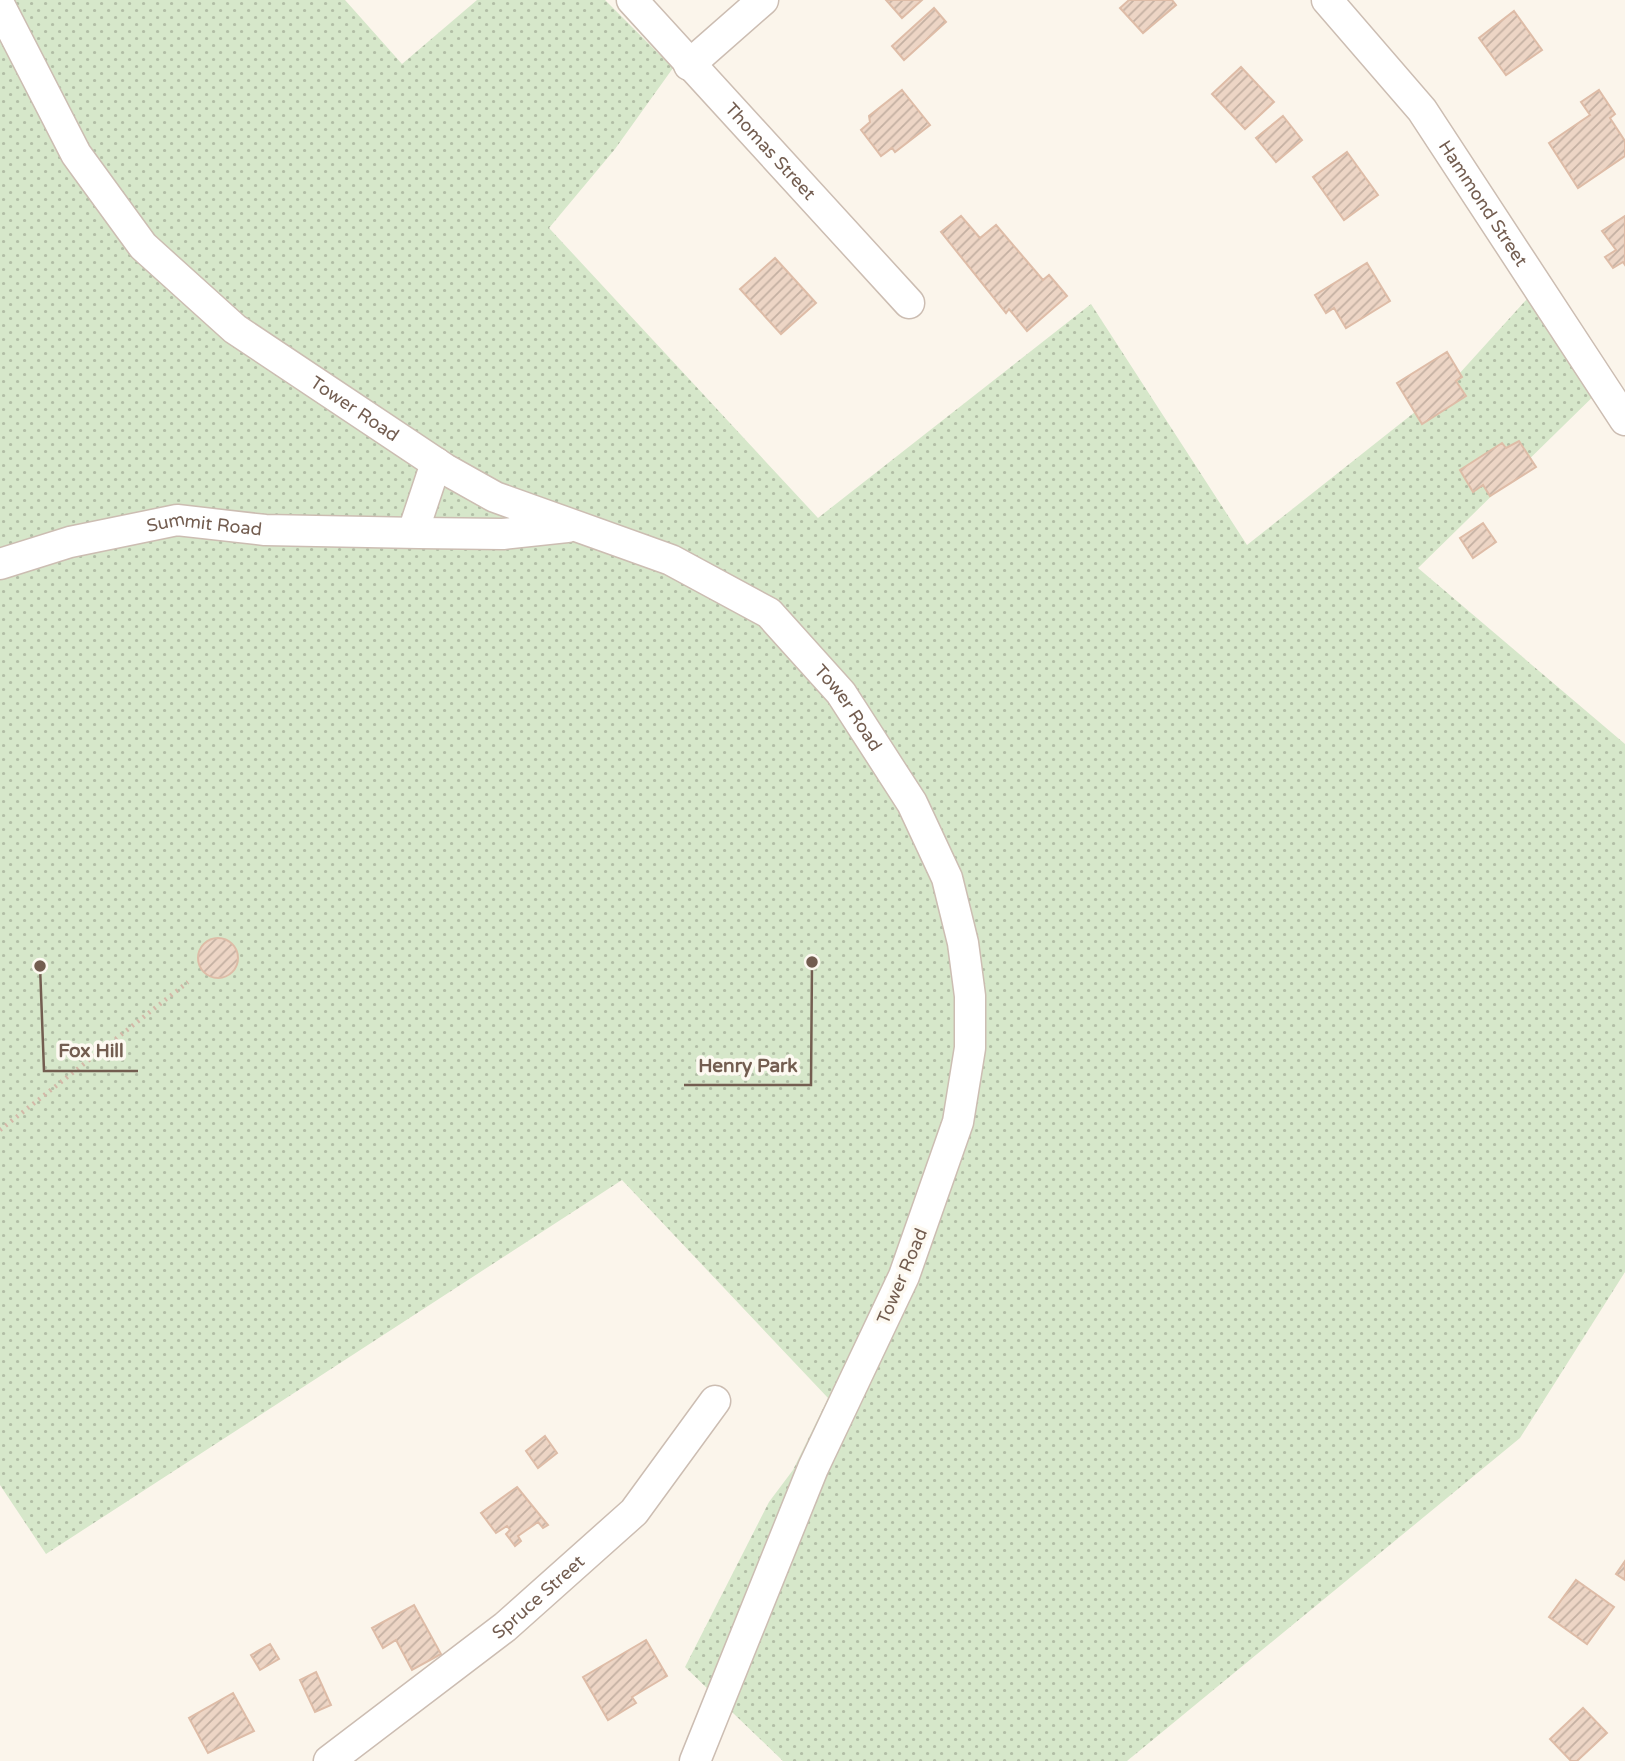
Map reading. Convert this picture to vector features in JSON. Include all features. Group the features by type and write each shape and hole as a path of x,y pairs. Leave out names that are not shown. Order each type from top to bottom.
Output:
{"street":[{"name":"Thomas Street","path":"632,0 909,303"},
{"path":"689,65 763,0"},
{"name":"Hammond Street","path":"1327,0 1422,110 1625,420"},
{"name":"Tower Road","path":"0,6 76,154 143,246 235,329 436,463 495,497 671,560 769,612 841,693 912,803 947,878 968,970 970,1048 964,1096 950,1150 904,1276 813,1468 695,1761"},
{"path":"413,533 436,463"},
{"name":"Summit Road","path":"0,564 70,542 177,520 265,530 413,533 503,534 570,526"},
{"name":"Spruce Street","path":"329,1761 505,1627 634,1512 715,1401"}],"path":[{"path":"0,1129 188,982"}],"green space":[{"path":"0,0 345,0 402,64 477,0 605,0 673,68 615,149 549,228 818,518 1091,304 1247,545 1449,385 1546,278 1609,381 1418,568 1625,744 1625,1272 1520,1438 1127,1761 783,1761 685,1667 769,1502 793,1470 828,1398 622,1180 46,1554 0,1485"}],"building":[{"path":"886,0 922,0 902,18"},
{"path":"1129,0 1172,0 1176,5 1143,33 1120,8"},
{"path":"934,8 946,22 904,60 892,46"},
{"path":"1514,11 1542,50 1506,75 1479,38"},
{"path":"1241,67 1274,102 1245,129 1212,94"},
{"path":"902,90 930,125 895,152 892,148 881,156 861,130 870,122 869,116"},
{"path":"1599,90 1615,114 1610,118 1625,141 1625,156 1578,188 1549,143 1590,115 1581,102"},
{"path":"1283,116 1302,140 1276,162 1256,138"},
{"path":"1347,152 1378,195 1344,220 1313,177"},
{"path":"961,216 980,238 996,225 1043,280 1049,275 1067,296 1027,331 1009,309 1006,313 941,232"},
{"path":"1625,216 1625,265 1623,262 1613,268 1605,257 1616,250 1602,231"},
{"path":"775,258 816,303 781,334 740,289"},
{"path":"1367,263 1390,301 1346,328 1334,308 1326,313 1315,295"},
{"path":"1447,352 1462,377 1456,381 1466,396 1422,424 1397,383"},
{"path":"1519,441 1536,467 1490,496 1483,485 1473,492 1460,470 1502,443 1506,448"},
{"path":"1483,523 1496,542 1473,558 1460,538"},
{"path":"218,938 232,944 238,958 232,972 218,978 204,972 198,958 204,944"},
{"path":"545,1436 557,1453 538,1468 526,1451"},
{"path":"517,1487 548,1525 543,1528 538,1522 518,1536 521,1541 515,1546 506,1534 510,1530 507,1526 496,1533 481,1513"},
{"path":"1625,1561 1625,1580 1616,1574"},
{"path":"1576,1580 1614,1607 1587,1644 1549,1617"},
{"path":"414,1605 441,1654 412,1670 396,1640 383,1648 372,1628"},
{"path":"646,1640 667,1676 632,1697 636,1703 608,1720 583,1677"},
{"path":"270,1644 279,1659 260,1670 251,1655"},
{"path":"316,1672 331,1705 315,1712 300,1680"},
{"path":"233,1693 254,1731 208,1753 189,1718"},
{"path":"1583,1708 1607,1733 1577,1761 1571,1761 1550,1739"}],"place":[{"name":"Henry Park","path":"812,962"},
{"name":"Fox Hill","path":"40,966"}]}
